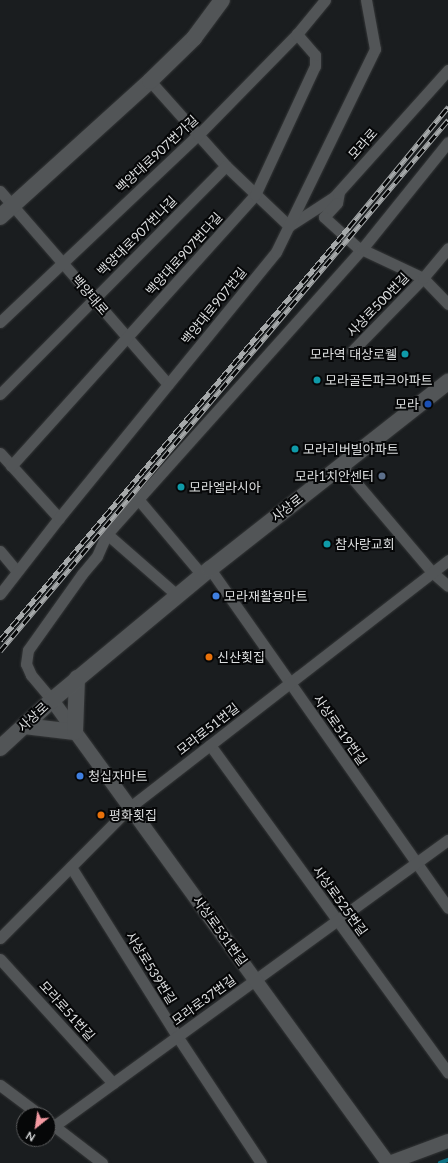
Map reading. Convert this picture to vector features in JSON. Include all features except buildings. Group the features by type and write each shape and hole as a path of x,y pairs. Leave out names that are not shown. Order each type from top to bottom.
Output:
{"main road":[{"path":"0,217 150,81 194,38 222,0"},
{"name":"사상로","path":"0,748 52,700 206,572 448,382"},
{"path":"24,726 75,732 78,678"}],"street":[{"name":"백양대로907번가길","path":"0,322 198,135 297,34 325,0"},
{"name":"백양대로907번길","path":"0,594 59,518 276,252 376,49 366,0"},
{"name":"백양대로907번다길","path":"11,466 255,195 315,66 315,55 297,34"},
{"name":"모라로","path":"289,226 339,192 448,70"},
{"path":"150,81 226,166 289,226"},
{"path":"52,700 31,675 26,664 28,650 82,574 97,556 107,534 362,249 448,142"},
{"name":"백양대로907번나길","path":"0,394 226,166"},
{"name":"백양대로","path":"0,191 168,384"},
{"name":"사상로500번길","path":"339,192 338,203 324,217 357,247 423,278 448,304"},
{"name":"사상로500번길","path":"352,351 423,278 448,248"},
{"path":"0,453 59,518"},
{"path":"342,466 432,572 448,586"},
{"path":"138,499 206,572"},
{"path":"107,534 178,596"},
{"path":"0,551 17,571"},
{"name":"모라로51번길","path":"0,938 130,807 448,560"},
{"name":"사상로519번길","path":"206,572 290,683 448,908"},
{"name":"사상로531번길","path":"52,700 389,1163"},
{"name":"사상로525번길","path":"210,745 448,1073"},
{"name":"모라로37번길","path":"56,1121 113,1083 448,840"},
{"name":"사상로539번길","path":"71,867 178,1036 261,1163"},
{"name":"모라로51번길","path":"0,959 113,1083"},
{"path":"0,1085 29,1107"},
{"path":"56,1128 102,1163"},
{"path":"389,1163 448,1141"}],"waterway":[{"path":"440,1163 448,1160"}],"railway":[{"path":"0,640 349,227 448,107"},
{"path":"0,651 448,120"}],"place":[{"name":"모라역 대상로웰","path":"405,354"},
{"name":"모라골든파크아파트","path":"317,380"},
{"name":"모라","path":"428,404"},
{"name":"모라리버빌아파트","path":"295,449"},
{"name":"모라1치안센터","path":"382,476"},
{"name":"모라엘라시아","path":"181,487"},
{"name":"참사랑교회","path":"327,544"},
{"name":"모라재활용마트","path":"216,596"},
{"name":"신산횟집","path":"209,657"},
{"name":"청십자마트","path":"80,776"},
{"name":"평화횟집","path":"101,815"}]}
